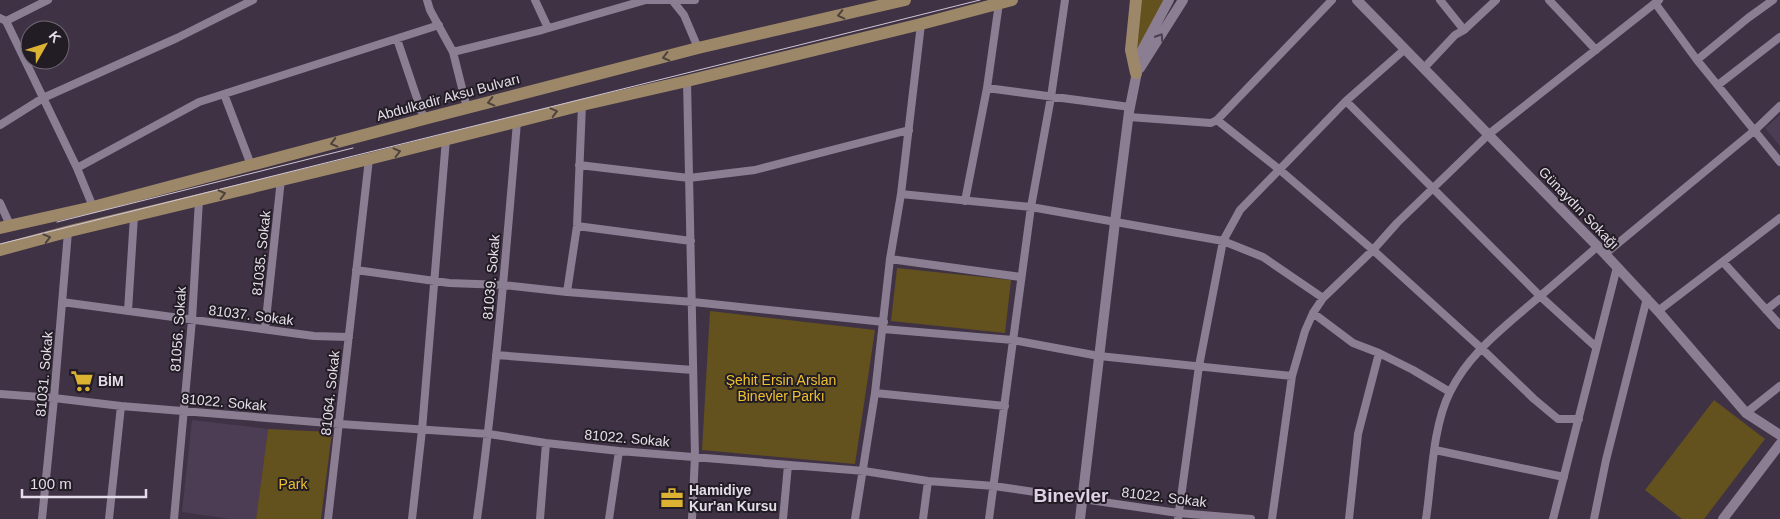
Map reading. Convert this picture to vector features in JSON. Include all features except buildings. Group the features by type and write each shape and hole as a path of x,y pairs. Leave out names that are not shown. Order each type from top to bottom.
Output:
{"main road":[{"name":"Abdulkadir Aksu Bulvarı","path":"5,227 93,207 424,119 867,5 906,0"},
{"path":"1136,0 1131,50 1136,73"},
{"path":"0,250 582,105 921,24 1006,1"}],"street":[{"path":"48,0 3,19 77,168 93,207"},
{"path":"0,125 43,98 177,38 253,0"},
{"path":"427,0 430,10 453,52 467,108"},
{"path":"536,0 548,28"},
{"path":"453,52 647,0 695,0"},
{"path":"672,0 684,15 698,48"},
{"path":"989,519 1031,207 1051,97 1065,0"},
{"path":"1080,519 1129,112 1141,52 1169,0"},
{"path":"1136,73 1183,0"},
{"path":"987,88 1051,97 1129,112 1211,123 1332,0"},
{"name":"Günaydın Sokağı","path":"1357,0 1602,250 1647,298 1746,413 1780,435"},
{"path":"1440,0 1464,30"},
{"path":"1424,68 1455,35 1464,30 1496,0"},
{"path":"1698,60 1773,0"},
{"path":"965,200 1006,1"},
{"path":"1555,2 1596,50"},
{"path":"1272,519 1292,376 1305,331 1313,312 1323,298 1489,134 1657,2 1698,60 1780,162"},
{"path":"856,519 875,393 890,259 901,194 921,24"},
{"path":"77,168 199,102 438,25"},
{"path":"1718,85 1780,37"},
{"path":"397,38 424,119"},
{"path":"1178,516 1199,366 1223,241 1240,210 1346,102 1405,49"},
{"path":"687,81 695,456 692,519"},
{"path":"224,94 251,165"},
{"path":"1346,102 1540,296 1596,347"},
{"path":"567,292 577,226 582,105"},
{"path":"1436,519 1426,518 1435,450 1443,412 1450,392 1481,348 1540,296 1755,130 1780,106"},
{"path":"1216,120 1280,170 1373,250 1481,348 1534,400 1558,419 1579,419"},
{"name":"81039. Sokak","path":"477,519 504,285 517,122"},
{"path":"579,165 689,178 755,170 909,130"},
{"path":"412,519 422,430 446,139"},
{"name":"81064. Sokak","path":"328,519 370,159"},
{"name":"81035. Sokak","path":"265,329 281,179"},
{"path":"901,194 1031,207 1223,241 1263,257 1323,298"},
{"name":"81056. Sokak","path":"174,519 192,320 199,200"},
{"path":"0,203 5,227"},
{"path":"128,311 134,216"},
{"path":"1658,311 1780,218"},
{"path":"577,226 691,241"},
{"name":"81031. Sokak","path":"42,519 68,232"},
{"path":"890,259 1021,276"},
{"path":"1723,262 1780,325"},
{"path":"1553,519 1617,268"},
{"path":"356,270 468,284 504,285 693,302 1013,340 1099,356 1292,376"},
{"path":"1594,519 1606,460 1647,298"},
{"path":"1766,310 1780,299"},
{"name":"81037. Sokak","path":"62,302 314,336 349,337"},
{"path":"1313,312 1353,343 1379,352 1450,392"},
{"path":"1348,519 1358,434 1379,352"},
{"path":"496,355 693,370"},
{"path":"1746,413 1780,386"},
{"path":"875,393 1005,406"},
{"name":"81022. Sokak","path":"0,394 340,424 488,434 619,451 864,470 928,481 994,486 1083,499 1178,516 1251,519"},
{"path":"109,519 121,406"},
{"path":"540,519 546,443"},
{"path":"1723,519 1780,444"},
{"path":"1435,450 1564,477"},
{"path":"609,519 619,451"},
{"path":"783,519 788,465"},
{"path":"923,519 928,481"}],"shaded area":[{"path":"1780,115 1780,146 1765,128"},
{"path":"192,420 268,429 256,519 231,519 182,512"}],"green space":[{"path":"1139,0 1165,0 1135,54"},
{"path":"897,268 1011,280 1005,333 891,321"},
{"name":"Şehit Ersin Arslan Binevler Parkı","path":"710,311 875,330 855,464 702,450"},
{"path":"1714,400 1765,439 1704,519 1682,519 1645,490"},
{"name":"Park","path":"268,429 332,432 321,519 256,519"}],"tram line":[{"path":"0,244 980,0"},
{"path":"57,222 353,148"}],"place":[{"name":"BİM","path":"82,381"},
{"name":"Hamidiye Kur'an Kursu","path":"672,498"}],"district":[{"name":"Binevler","path":"1071,495"}]}
